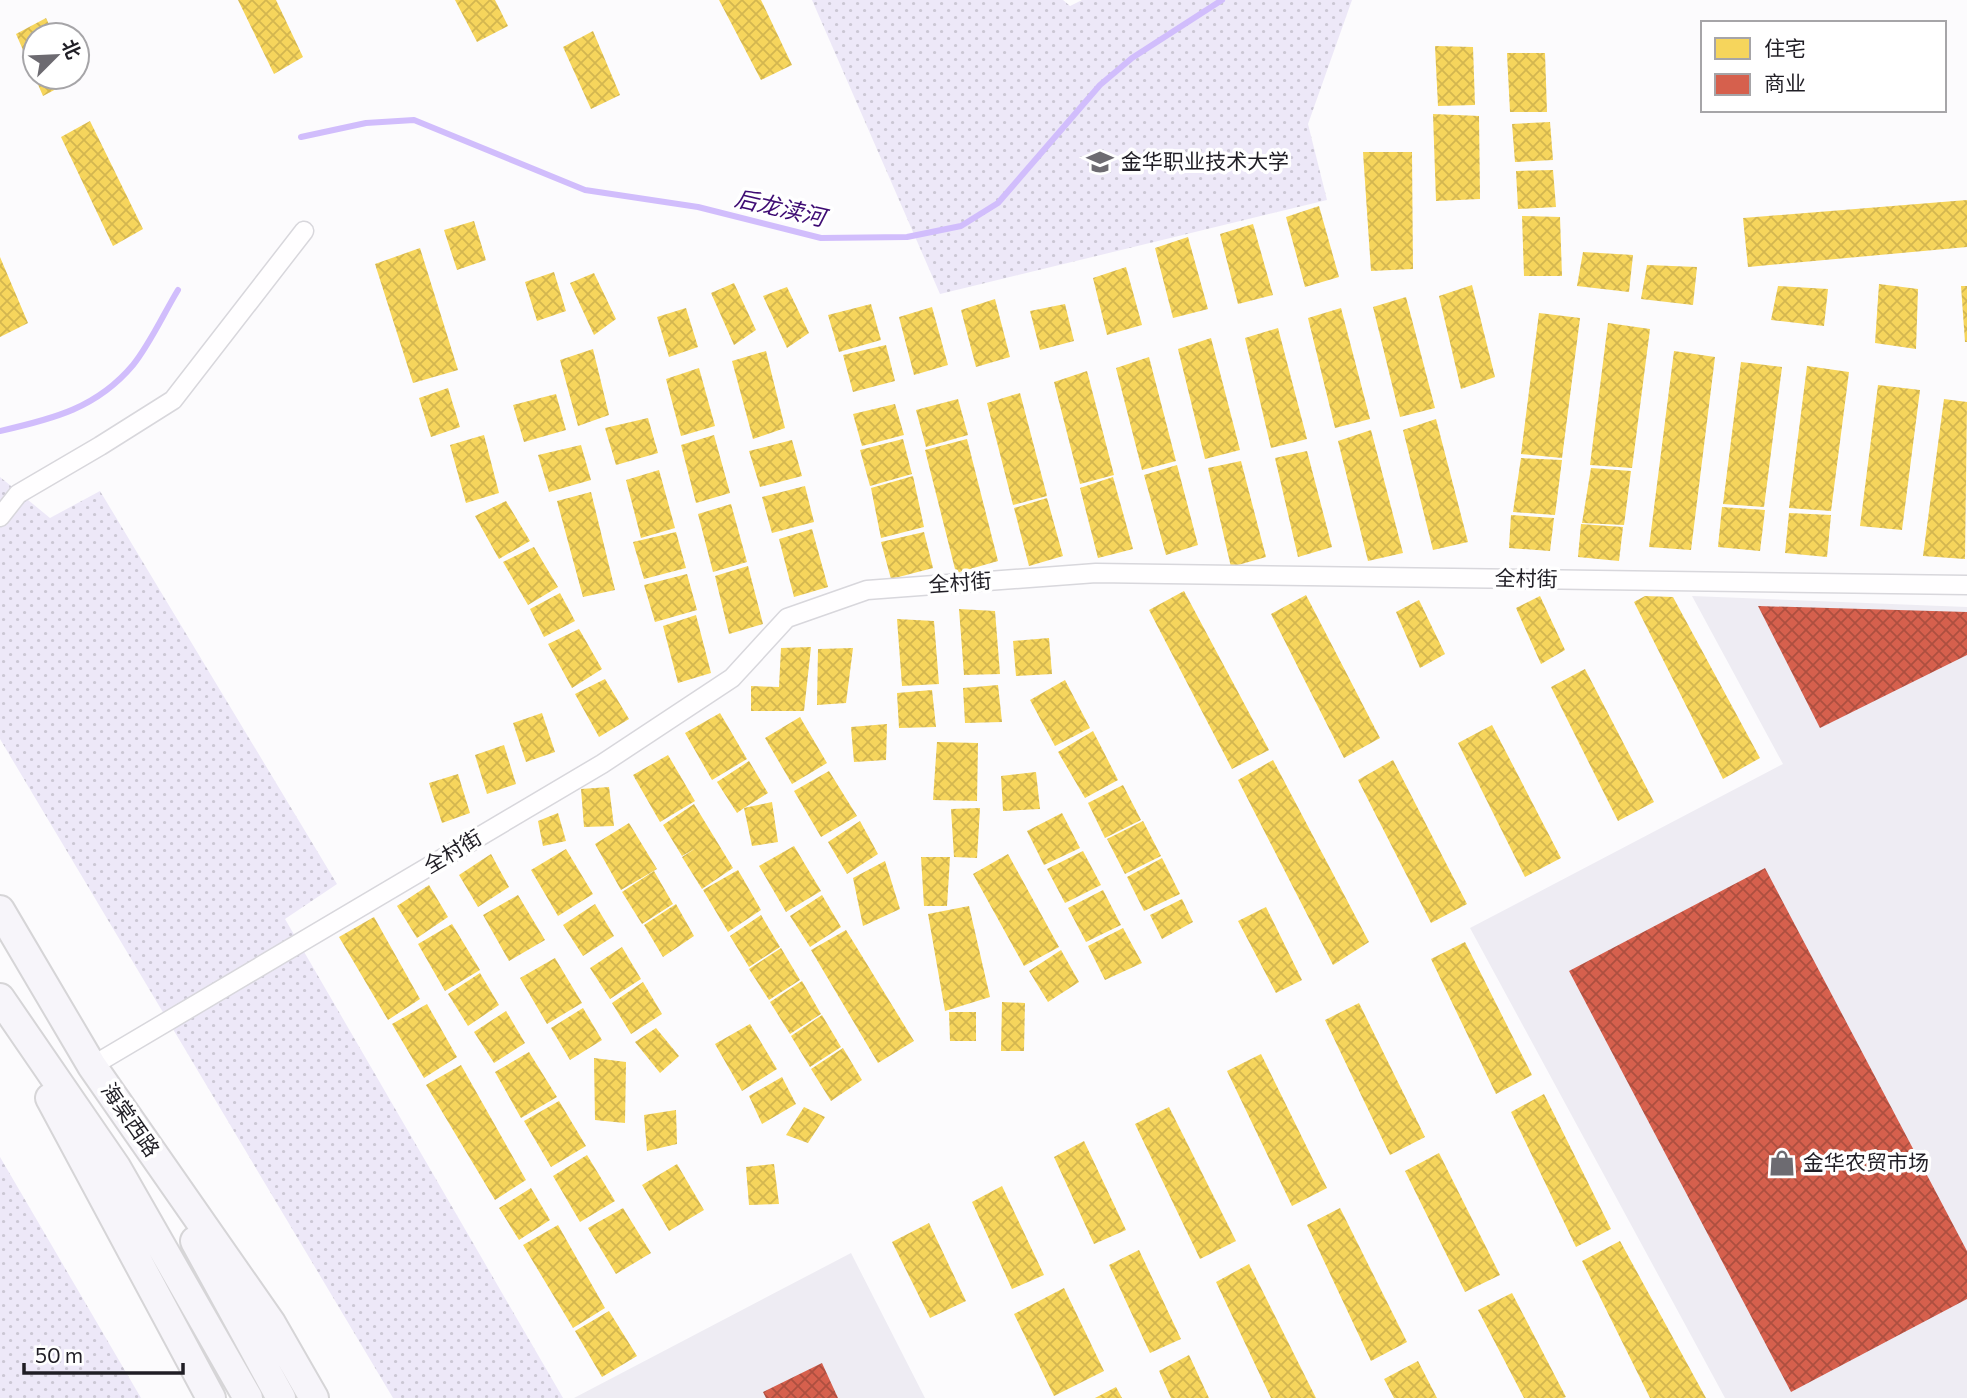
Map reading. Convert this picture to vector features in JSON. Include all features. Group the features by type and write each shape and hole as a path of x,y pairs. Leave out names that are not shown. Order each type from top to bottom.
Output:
{"main road":[{"name":"海棠西路","path":"0,909 92,1066 271,1323 314,1398"},
{"path":"0,998 116,1167 248,1398"},
{"path":"0,1011 50,1097 211,1398"},
{"path":"127,1116 281,1398"}],"street":[{"path":"0,517 18,494 173,400 304,231"},
{"name":"全村街","path":"92,1066 602,764 732,678 787,618 867,590 1096,573 1967,585"}],"shaded area":[{"name":"金华职业技术大学","path":"812,0 1063,0 1070,6 1082,0 1352,0 1308,124 1327,200 940,294"},
{"path":"0,477 50,518 100,491 337,884 285,919 563,1398 393,1398 0,739"},
{"name":"金华农贸市场","path":"1692,596 1967,607 1967,1398 1725,1398 1470,928 1783,764"},
{"path":"0,1157 141,1398 0,1398"},
{"path":"851,1253 925,1398 574,1398"}],"building: 住宅":[{"path":"238,0 276,0 303,57 274,74"},
{"path":"455,0 495,0 508,26 477,42"},
{"path":"719,0 761,0 792,65 761,80"},
{"path":"21,31 21,45 16,34"},
{"path":"593,31 620,95 591,109 563,47"},
{"path":"1435,46 1473,47 1475,105 1438,106"},
{"path":"1507,53 1545,53 1547,112 1510,112"},
{"path":"1433,114 1479,116 1480,199 1436,201"},
{"path":"90,121 143,229 113,246 61,137"},
{"path":"1550,122 1553,160 1515,162 1512,124"},
{"path":"1363,152 1412,152 1413,269 1371,271"},
{"path":"1553,170 1556,207 1518,209 1516,171"},
{"path":"1967,200 1967,247 1748,267 1743,218"},
{"path":"1319,206 1339,277 1305,287 1286,217"},
{"path":"1522,216 1560,217 1562,276 1524,276"},
{"path":"474,221 486,260 457,270 444,230"},
{"path":"1253,224 1273,295 1238,304 1220,234"},
{"path":"1188,237 1208,309 1173,318 1155,248"},
{"path":"420,248 458,370 413,383 375,264"},
{"path":"1583,252 1633,255 1629,292 1577,286"},
{"path":"0,257 28,323 0,337"},
{"path":"1647,265 1697,267 1693,305 1641,299"},
{"path":"1126,267 1142,325 1107,335 1093,278"},
{"path":"554,272 566,311 537,321 525,282"},
{"path":"594,273 616,319 594,335 570,283"},
{"path":"734,283 756,330 734,345 711,293"},
{"path":"1879,284 1918,289 1916,349 1875,343"},
{"path":"1472,285 1495,377 1461,389 1439,296"},
{"path":"1778,286 1828,289 1824,326 1771,320"},
{"path":"1961,286 1967,286 1967,342 1965,342"},
{"path":"787,287 809,333 787,348 763,296"},
{"path":"1406,297 1435,408 1400,417 1373,307"},
{"path":"995,299 1010,357 976,367 961,310"},
{"path":"871,304 881,340 839,352 828,315"},
{"path":"1065,304 1074,341 1040,350 1030,311"},
{"path":"932,307 948,365 914,375 899,317"},
{"path":"686,308 698,347 669,357 657,317"},
{"path":"1341,308 1370,419 1335,428 1308,318"},
{"path":"1539,313 1580,318 1562,458 1521,454"},
{"path":"1608,323 1650,329 1632,468 1590,465"},
{"path":"1278,328 1307,439 1271,448 1245,338"},
{"path":"1211,338 1240,450 1205,459 1178,349"},
{"path":"886,345 895,381 853,392 843,355"},
{"path":"593,349 609,415 578,426 560,360"},
{"path":"766,351 785,428 753,439 732,361"},
{"path":"1674,351 1715,357 1691,550 1649,547"},
{"path":"1149,357 1176,461 1142,470 1116,368"},
{"path":"1741,362 1782,367 1764,507 1723,504"},
{"path":"1807,366 1849,372 1831,511 1789,508"},
{"path":"699,368 715,426 681,436 666,379"},
{"path":"1087,371 1114,475 1080,484 1054,382"},
{"path":"1878,385 1920,390 1902,530 1860,526"},
{"path":"448,388 460,427 431,437 419,398"},
{"path":"1020,393 1047,496 1013,505 987,403"},
{"path":"556,394 566,430 524,442 513,405"},
{"path":"958,399 968,435 926,447 916,410"},
{"path":"1944,399 1967,402 1965,559 1923,556"},
{"path":"895,404 904,435 862,446 853,414"},
{"path":"648,418 658,453 616,465 605,428"},
{"path":"1436,419 1468,542 1433,550 1403,430"},
{"path":"1371,430 1403,553 1368,561 1338,441"},
{"path":"484,435 499,493 466,503 450,445"},
{"path":"714,435 730,493 696,503 681,445"},
{"path":"903,439 912,474 870,486 860,450"},
{"path":"967,439 998,561 956,573 925,450"},
{"path":"792,440 802,476 760,487 749,451"},
{"path":"581,445 591,480 549,492 538,455"},
{"path":"1307,451 1332,547 1298,557 1275,458"},
{"path":"1521,458 1562,460 1555,515 1513,512"},
{"path":"1241,461 1266,557 1231,567 1208,468"},
{"path":"1177,465 1198,545 1166,555 1144,475"},
{"path":"1591,468 1631,471 1624,525 1582,523"},
{"path":"659,470 675,528 641,538 626,480"},
{"path":"913,476 924,527 881,538 871,488"},
{"path":"1113,477 1133,549 1098,558 1080,488"},
{"path":"805,486 814,522 772,533 762,497"},
{"path":"591,492 615,590 583,597 557,501"},
{"path":"1047,498 1063,556 1029,566 1014,508"},
{"path":"506,501 530,541 499,559 475,516"},
{"path":"731,504 747,562 713,572 698,514"},
{"path":"1722,507 1765,510 1760,551 1718,547"},
{"path":"1789,513 1831,515 1827,557 1785,553"},
{"path":"1511,515 1554,518 1550,551 1509,548"},
{"path":"1581,524 1623,527 1619,561 1578,557"},
{"path":"812,529 828,587 794,597 779,539"},
{"path":"676,532 686,568 644,579 633,542"},
{"path":"924,532 933,568 891,579 881,542"},
{"path":"534,547 558,587 528,605 503,562"},
{"path":"748,566 763,624 729,634 715,576"},
{"path":"687,574 697,610 655,622 644,585"},
{"path":"1184,591 1269,750 1232,769 1149,610"},
{"path":"560,593 575,621 544,637 530,609"},
{"path":"1306,595 1380,738 1344,758 1271,614"},
{"path":"1540,596 1565,650 1541,664 1516,608"},
{"path":"1645,596 1673,597 1760,758 1723,779 1634,602"},
{"path":"1419,600 1445,654 1420,668 1396,612"},
{"path":"959,609 995,611 1000,674 964,675"},
{"path":"696,615 711,673 678,683 663,626"},
{"path":"897,619 934,621 939,684 902,686"},
{"path":"579,629 602,669 572,688 548,644"},
{"path":"1049,638 1052,674 1016,676 1013,641"},
{"path":"811,647 804,711 751,711 751,686 779,687 781,648"},
{"path":"853,648 846,703 817,705 818,649"},
{"path":"1585,669 1654,802 1618,821 1551,687"},
{"path":"605,679 629,719 599,737 575,694"},
{"path":"1065,680 1090,728 1055,746 1030,700"},
{"path":"998,685 1002,722 965,723 963,688"},
{"path":"932,690 936,727 899,728 897,693"},
{"path":"542,713 555,752 526,762 513,723"},
{"path":"720,713 747,759 712,780 685,733"},
{"path":"800,717 827,763 792,784 765,738"},
{"path":"887,724 886,760 854,762 851,727"},
{"path":"1492,725 1561,858 1525,877 1458,743"},
{"path":"1093,731 1118,780 1085,798 1058,752"},
{"path":"937,742 978,743 977,801 933,800"},
{"path":"504,745 516,784 487,794 475,755"},
{"path":"668,755 695,801 660,822 633,775"},
{"path":"1273,760 1369,942 1333,965 1238,780"},
{"path":"1393,760 1467,904 1431,923 1358,780"},
{"path":"749,761 768,793 737,813 717,782"},
{"path":"829,771 857,816 821,837 794,791"},
{"path":"1036,772 1040,809 1003,811 1001,776"},
{"path":"458,774 470,813 442,823 429,783"},
{"path":"1123,785 1141,820 1105,838 1088,803"},
{"path":"609,787 614,826 584,827 581,789"},
{"path":"772,802 778,842 752,846 744,808"},
{"path":"694,804 733,868 702,889 682,857 696,848 682,856 663,825"},
{"path":"980,808 977,858 954,857 951,809"},
{"path":"558,813 566,841 543,846 538,821"},
{"path":"1062,813 1080,848 1044,865 1027,831"},
{"path":"860,821 878,854 847,874 828,842"},
{"path":"1143,821 1161,856 1125,874 1107,839"},
{"path":"629,823 657,869 621,890 595,844"},
{"path":"794,846 821,891 786,912 759,866"},
{"path":"566,849 593,894 558,916 531,870"},
{"path":"1083,851 1101,885 1065,903 1047,869"},
{"path":"491,854 509,887 478,907 459,875"},
{"path":"1008,854 1059,947 1024,966 973,874"},
{"path":"921,857 950,857 947,906 924,906"},
{"path":"1162,858 1180,894 1144,911 1127,877"},
{"path":"885,861 900,909 863,926 853,878"},
{"path":"738,870 761,910 728,932 703,890"},
{"path":"654,871 673,904 642,924 622,892"},
{"path":"429,885 448,917 417,938 397,906"},
{"path":"1103,890 1121,925 1086,942 1068,908"},
{"path":"518,895 545,940 509,961 483,915"},
{"path":"822,895 841,927 810,947 790,916"},
{"path":"1182,899 1193,922 1162,939 1150,915"},
{"path":"595,904 614,936 583,956 563,925"},
{"path":"676,904 694,936 663,957 644,925"},
{"path":"969,906 990,997 945,1011 928,914"},
{"path":"1266,907 1302,980 1276,993 1238,921"},
{"path":"761,915 780,947 749,967 730,936"},
{"path":"374,917 420,999 388,1020 339,937"},
{"path":"452,924 480,970 445,991 418,944"},
{"path":"1123,928 1142,963 1105,980 1088,946"},
{"path":"846,930 914,1041 878,1063 811,950"},
{"path":"1465,942 1532,1075 1496,1094 1431,959"},
{"path":"622,947 641,979 610,999 590,968"},
{"path":"781,948 800,980 769,1000 749,969"},
{"path":"1061,950 1079,982 1048,1002 1029,971"},
{"path":"555,958 582,1003 547,1024 520,978"},
{"path":"480,973 499,1005 468,1026 448,994"},
{"path":"802,981 821,1014 790,1034 770,1002"},
{"path":"643,982 662,1014 631,1034 612,1003"},
{"path":"1002,1002 1025,1003 1024,1051 1001,1051"},
{"path":"1359,1003 1425,1137 1390,1155 1325,1020"},
{"path":"427,1004 457,1057 424,1078 392,1024"},
{"path":"583,1008 602,1040 570,1060 551,1028"},
{"path":"506,1011 525,1043 494,1063 474,1032"},
{"path":"949,1012 976,1012 976,1041 950,1041"},
{"path":"822,1015 841,1047 810,1067 791,1036"},
{"path":"750,1024 777,1069 742,1091 715,1044"},
{"path":"656,1028 679,1056 660,1073 635,1042"},
{"path":"843,1048 862,1080 831,1101 811,1069"},
{"path":"529,1052 557,1097 521,1118 495,1072"},
{"path":"1261,1054 1327,1188 1292,1206 1227,1071"},
{"path":"594,1058 626,1062 625,1123 595,1120"},
{"path":"461,1065 526,1180 495,1200 426,1085"},
{"path":"782,1077 796,1104 762,1124 749,1096"},
{"path":"1544,1094 1611,1229 1576,1247 1511,1112"},
{"path":"559,1101 586,1146 551,1167 524,1121"},
{"path":"804,1107 825,1117 808,1143 786,1135"},
{"path":"1169,1107 1236,1241 1200,1259 1135,1124"},
{"path":"676,1110 677,1144 647,1151 644,1115"},
{"path":"1084,1141 1126,1230 1094,1244 1054,1157"},
{"path":"1439,1153 1500,1275 1465,1292 1405,1171"},
{"path":"587,1155 615,1201 580,1222 553,1176"},
{"path":"677,1164 704,1210 669,1231 642,1185"},
{"path":"774,1164 779,1204 749,1205 746,1167"},
{"path":"1002,1186 1044,1275 1012,1289 972,1202"},
{"path":"531,1188 550,1220 519,1240 499,1208"},
{"path":"623,1208 651,1253 616,1274 588,1228"},
{"path":"1340,1208 1407,1342 1371,1361 1307,1225"},
{"path":"929,1223 966,1301 930,1318 892,1242"},
{"path":"558,1225 605,1308 573,1328 523,1245"},
{"path":"1620,1241 1706,1398 1650,1398 1582,1261"},
{"path":"1139,1250 1181,1339 1150,1353 1109,1265"},
{"path":"1249,1264 1316,1398 1271,1398 1216,1282"},
{"path":"1064,1288 1104,1371 1054,1396 1014,1314"},
{"path":"1512,1293 1566,1397 1524,1398 1478,1310"},
{"path":"609,1311 637,1356 602,1377 575,1331"},
{"path":"1189,1355 1209,1398 1171,1398 1159,1371"},
{"path":"1418,1361 1437,1398 1394,1398 1384,1379"},
{"path":"1116,1387 1122,1398 1095,1398"}],"building: 商业":[{"path":"1758,606 1967,612 1967,655 1820,728"},
{"path":"1765,868 1967,1251 1967,1299 1791,1392 1569,971"},
{"path":"822,1363 838,1398 766,1398 763,1392"}],"waterway":[{"name":"后龙渎河","path":"301,137 366,123 414,120 585,190 698,207 821,238 907,237 961,226 998,203 1100,85 1132,58 1222,0"},
{"name":"后龙渎河","path":"0,431 73,410 104,392 119,380 139,357 178,290"}],"place":[{"name":"金华职业技术大学","path":"1100,162"},
{"name":"金华农贸市场","path":"1782,1163"}]}
